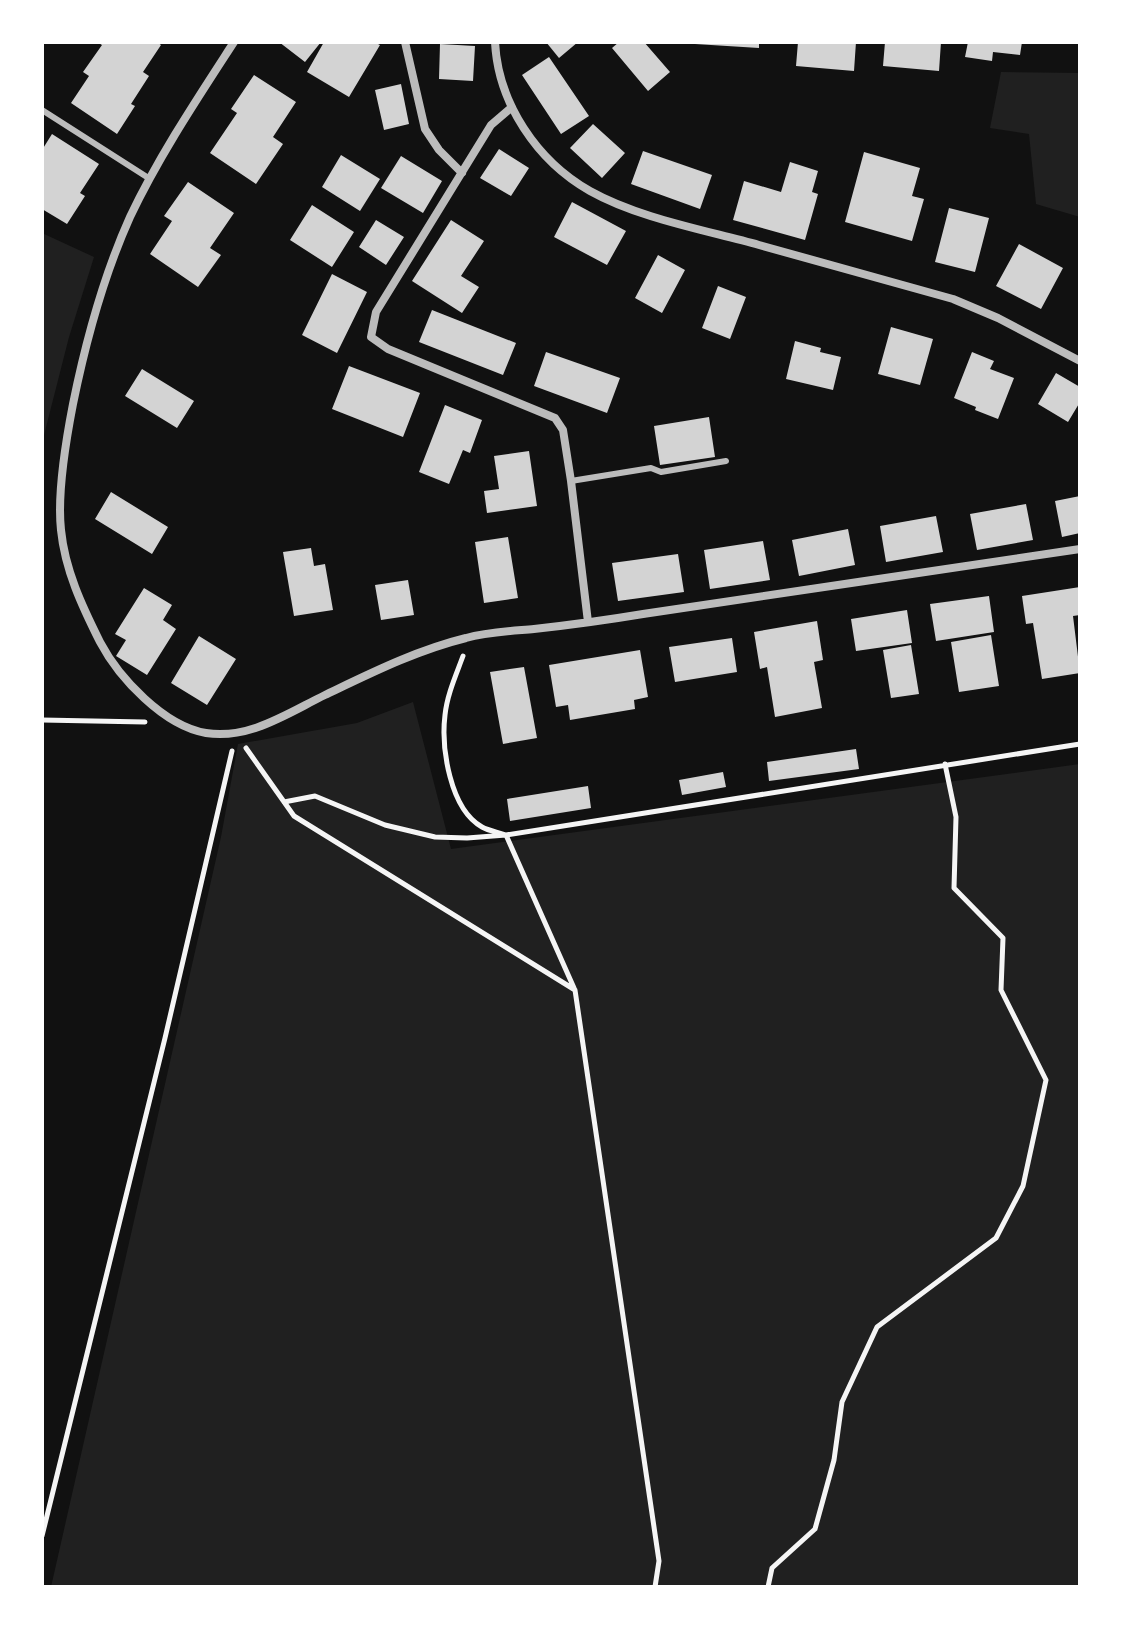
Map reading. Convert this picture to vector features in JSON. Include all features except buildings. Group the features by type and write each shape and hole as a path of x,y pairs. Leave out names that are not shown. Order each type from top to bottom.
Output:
{"street":[{"path":"234,42 180,125 130,217 96,308 68,428 60,526 70,575 106,652 126,680 151,706 204,733 236,734 283,718 322,696 421,652 470,636 588,622 1080,549"},
{"path":"405,42 425,129 439,150 462,173"},
{"path":"495,42 503,86 525,130 540,150 588,190 640,212 953,299 998,318 1080,361"},
{"path":"512,107 491,125 376,312 371,337 388,349 555,418 563,430 588,622"}],"lane":[{"path":"42,110 150,179"},
{"path":"571,481 651,468 661,472 726,461"}],"path":[{"path":"470,636 445,714 445,753 454,790 466,814 482,827 506,835 575,990 659,1561 655,1587"},
{"path":"42,720 180,723"},
{"path":"236,734 294,816 575,990"},
{"path":"42,1536 165,1038 236,734"},
{"path":"283,802 315,796 385,825 435,837 467,838 506,835 1080,744"},
{"path":"768,1587 772,1568 815,1529 834,1460 842,1402 877,1327 996,1238 1023,1186 1033,1141 1046,1080 1001,990 1003,938 954,888 956,817 945,764"}],"shaded area":[{"path":"1001,72 1080,73 1080,217 1036,204 1029,134 990,128"},
{"path":"42,233 94,257 69,337 42,443"},
{"path":"413,702 451,849 1080,764 1080,1587 51,1587 221,837 238,744 357,723"}]}
